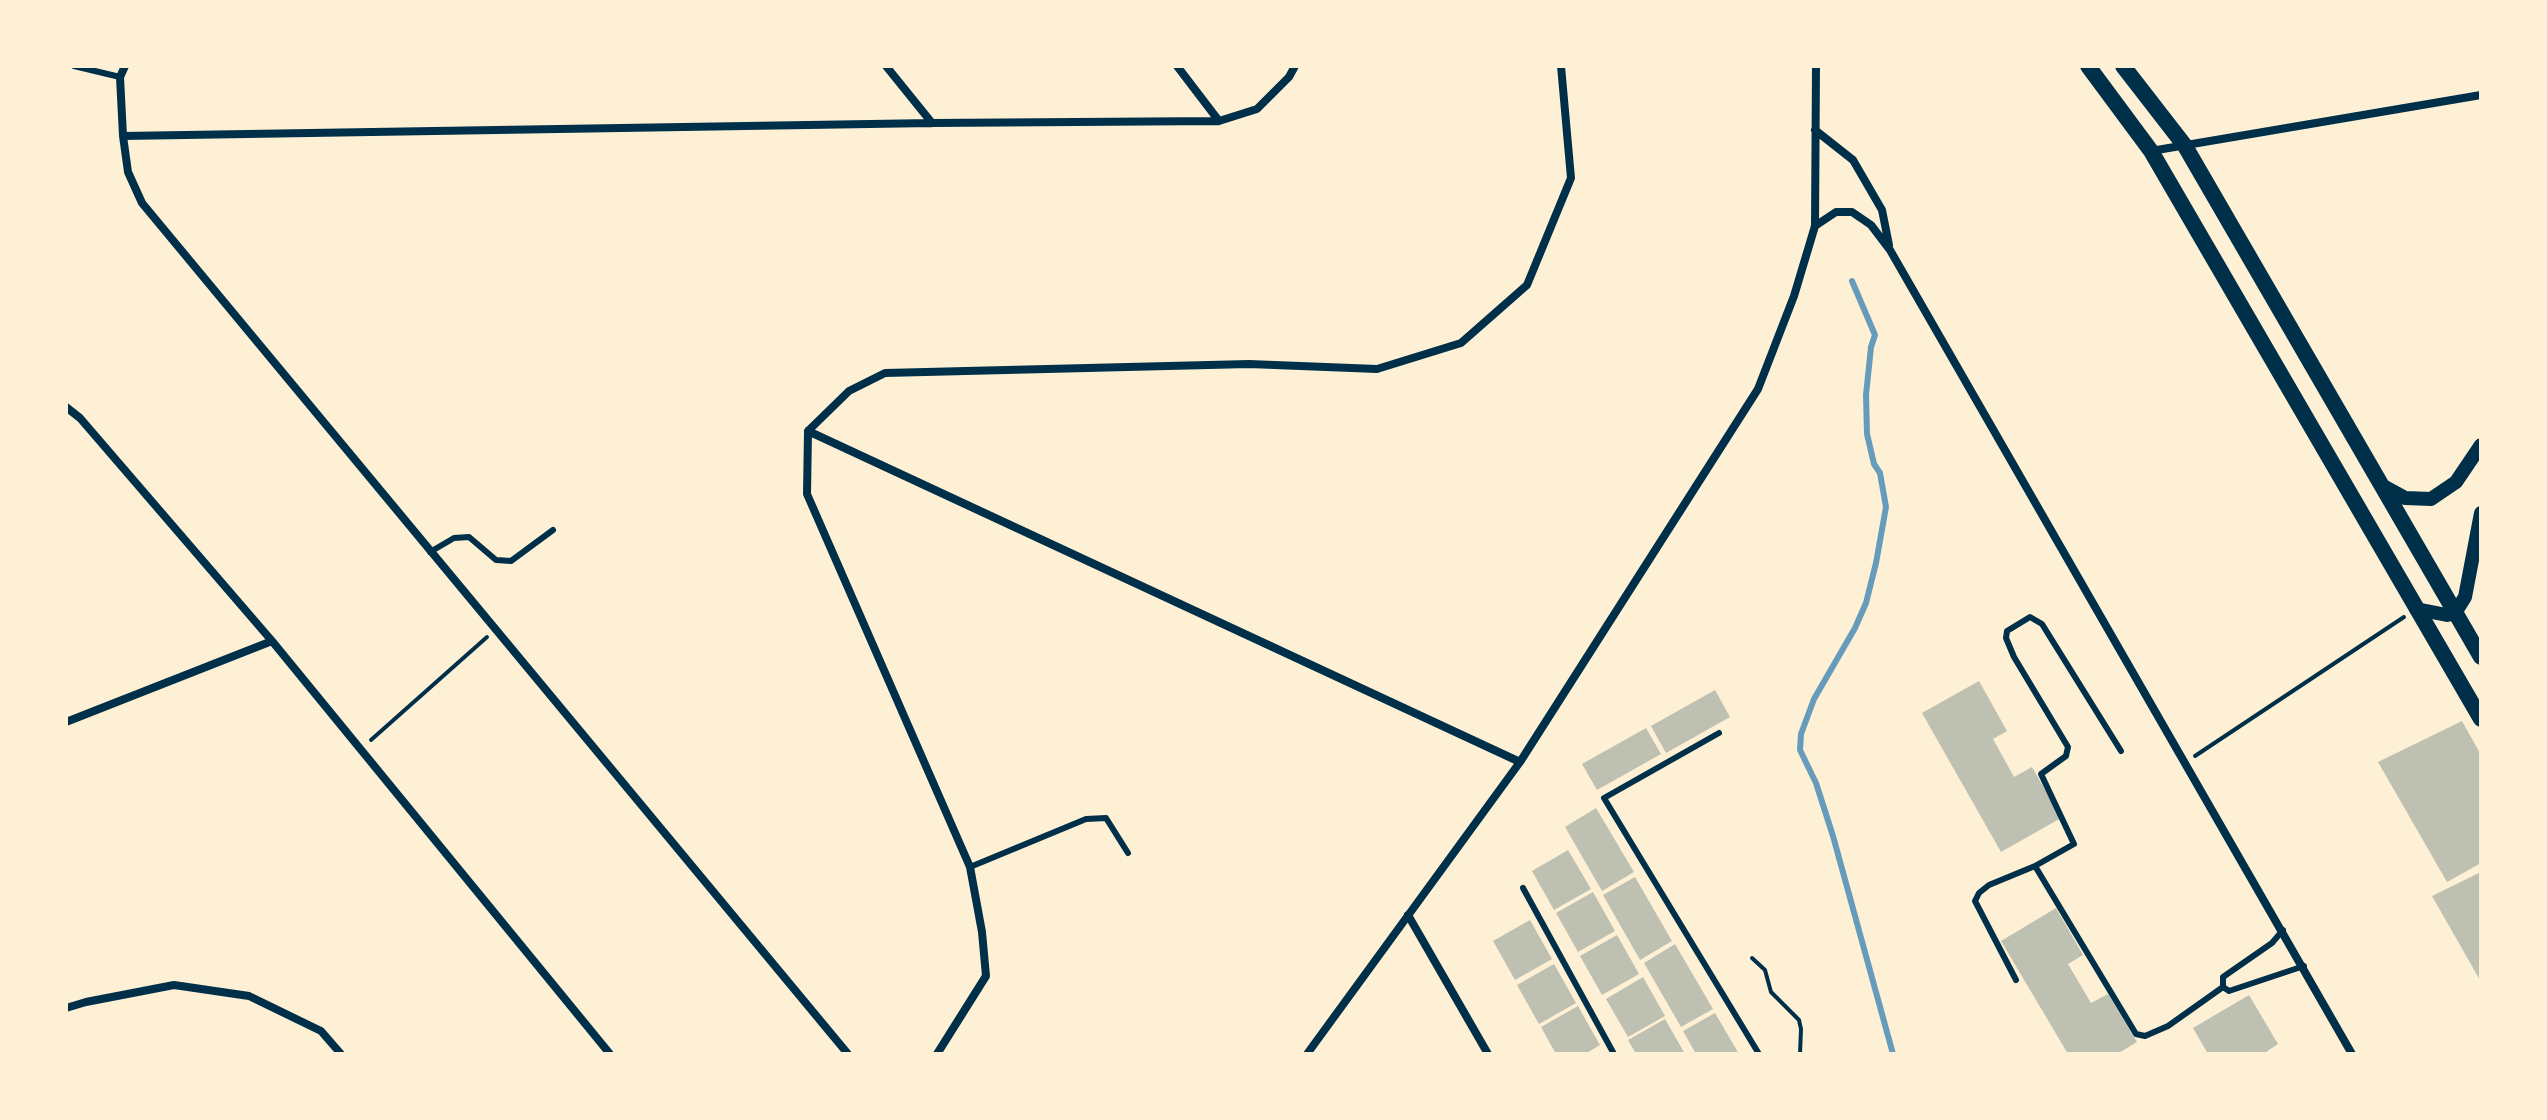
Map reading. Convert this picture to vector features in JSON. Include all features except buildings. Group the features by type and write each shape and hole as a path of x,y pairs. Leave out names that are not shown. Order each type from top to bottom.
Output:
{"main road":[{"path":"2088,66 2151,151 2481,719"},
{"path":"2123,66 2185,146 2481,657"}],"street":[{"path":"125,66 120,77 123,136 128,172 142,203 848,1054"},
{"path":"886,66 932,123"},
{"path":"1177,66 1219,121"},
{"path":"123,136 1219,121 1257,109 1289,77 1295,66"},
{"path":"937,1054 986,976 982,932 970,867 807,494 808,431 849,391 885,373 1249,364 1377,369 1461,343 1527,285 1571,178 1561,66"},
{"path":"1307,1054 1520,762 1758,389 1794,296 1815,226 1816,66"},
{"path":"2151,151 2481,95"},
{"path":"1815,130 1853,160 1882,210 1890,250"},
{"path":"1815,226 1836,212 1852,212 1871,225 1890,250 2352,1054"},
{"path":"66,407 80,418 272,641 610,1054"},
{"path":"808,431 1520,762"},
{"path":"2383,486 2405,498 2431,499 2456,482 2481,445"},
{"path":"2416,609 2447,615 2455,613 2465,597 2481,513"},
{"path":"66,722 272,641"},
{"path":"1408,915 1488,1054"},
{"path":"66,1008 174,985 249,996 321,1031 341,1054"}],"lane":[{"path":"74,66 120,77"},
{"path":"430,552 454,538 469,537 496,560 511,561 553,530"},
{"path":"2016,980 1975,901 1989,885 2035,866 2074,844 2041,774 2066,756 2068,747 2014,657 2006,638 2007,631 2030,617 2042,624 2121,751"},
{"path":"1719,733 1604,798 1759,1054"},
{"path":"970,867 1086,819 1106,818 1128,853"},
{"path":"2035,866 2136,1034 2145,1036 2168,1026 2223,987"},
{"path":"1523,888 1614,1054"},
{"path":"2223,987 2223,977 2272,943 2283,930"},
{"path":"2223,987 2229,991 2304,966"}],"path":[{"path":"2186,762 2416,609"},
{"path":"360,750 495,630"},
{"path":"1752,958 1765,970 1771,992 1799,1020 1800,1054"}],"waterway":[{"path":"1852,281 1875,335 1866,395 1867,434 1874,464 1880,473 1886,507 1866,603 1814,699 1801,734 1800,750 1816,783 1833,836 1893,1054"}]}
